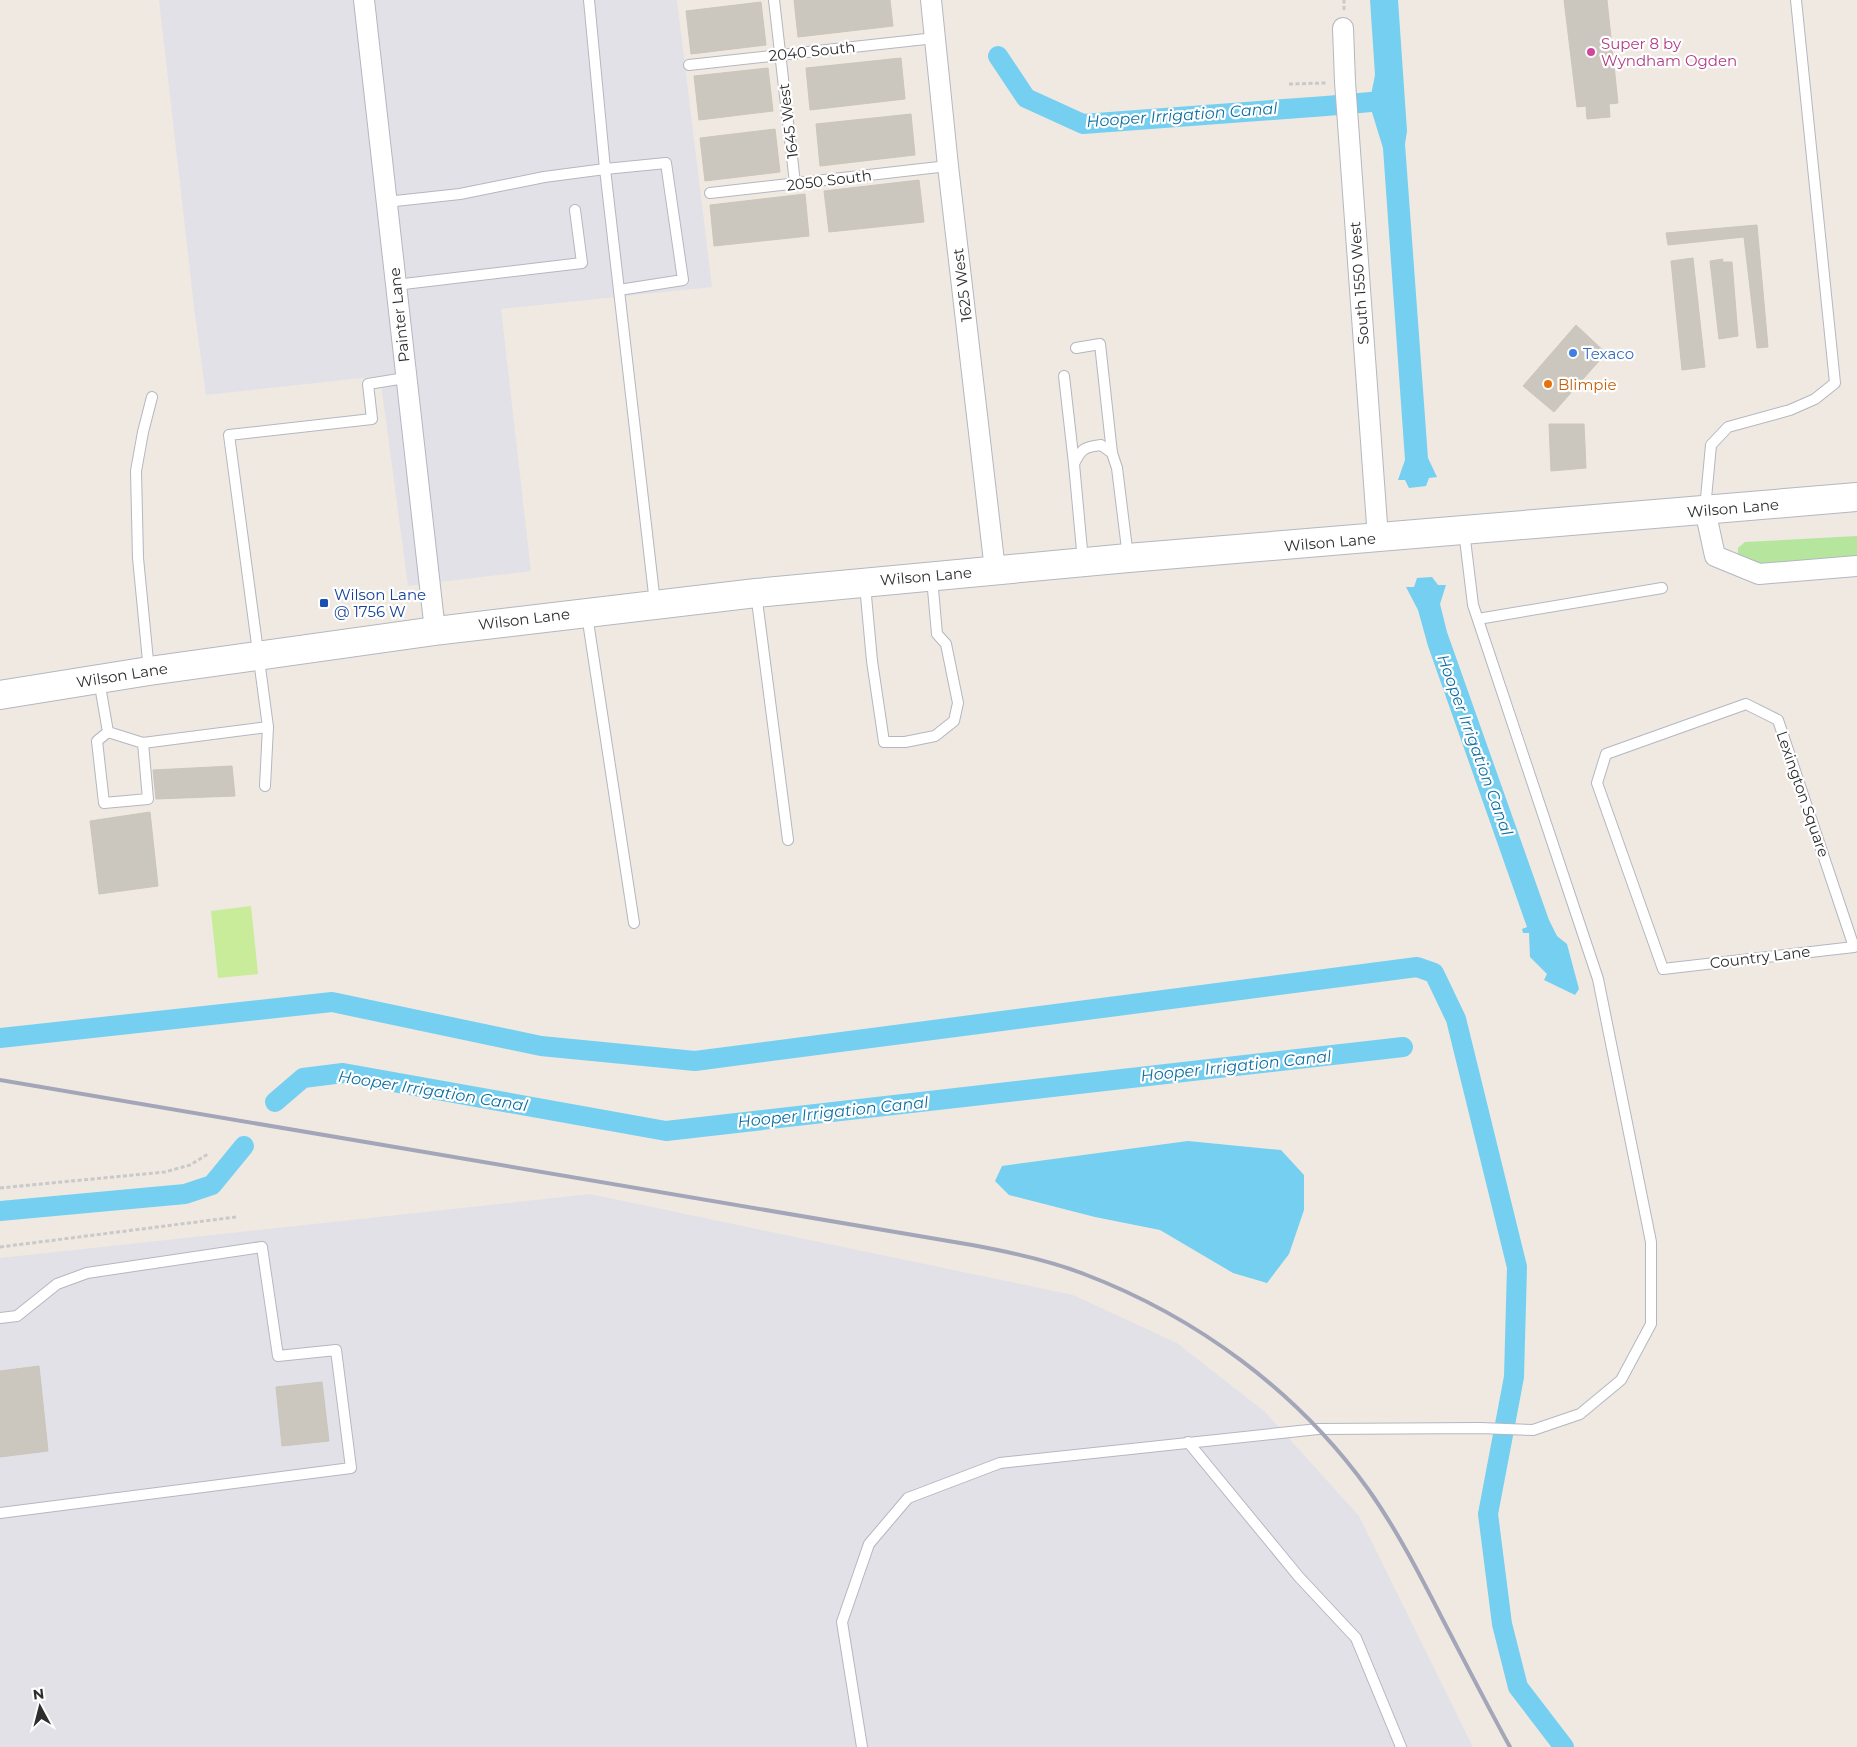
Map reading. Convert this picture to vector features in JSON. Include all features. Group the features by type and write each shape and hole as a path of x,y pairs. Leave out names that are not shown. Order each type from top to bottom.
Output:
{"main road":[{"name":"Wilson Lane","path":"0,695 258,655 586,611 756,592 1128,558 1857,497"}],"street":[{"name":"Painter Lane","path":"364,0 435,631"},
{"name":"1625 West","path":"931,0 948,166 995,570"},
{"name":"South 1550 West","path":"1343,28 1347,118 1378,538"},
{"path":"1705,510 1715,556 1759,574 1857,566"}],"lane":[{"path":"589,0 605,169 655,603"},
{"name":"1645 West","path":"774,0 796,183"},
{"path":"1705,510 1712,445 1728,427 1790,410 1815,399 1835,383 1796,0"},
{"name":"2040 South","path":"689,65 935,38"},
{"path":"386,202 460,194 544,177 666,163 683,280 619,290"},
{"name":"2050 South","path":"710,193 948,166"},
{"path":"395,285 582,263 575,210"},
{"path":"1076,348 1100,344 1112,453 1117,468 1128,558"},
{"path":"1064,376 1083,562"},
{"path":"265,786 268,727 229,435 372,419 368,384 406,378"},
{"path":"149,671 138,558 136,472 152,397"},
{"path":"1074,464 1080,452 1089,446 1101,445 1112,453"},
{"path":"862,1747 842,1622 869,1544 908,1498 1000,1463 1188,1442 1318,1429 1480,1428 1533,1430 1580,1414 1621,1380 1651,1324 1651,1242 1598,979 1473,605 1464,531"},
{"path":"864,581 872,661 884,742 905,742 935,736 954,721 958,703 946,644 937,634 932,575"},
{"path":"1478,619 1662,588"},
{"path":"756,592 788,840"},
{"path":"586,611 634,924"},
{"path":"98,679 108,732"},
{"name":"Lexington Square","path":"1663,969 1597,783 1606,754 1746,704 1778,720 1856,946"},
{"path":"108,732 143,743 268,727"},
{"path":"108,732 97,741 104,803 148,800 143,743"},
{"name":"Country Lane","path":"1663,969 1856,946"},
{"path":"0,1318 17,1316 57,1284 87,1273 262,1247 278,1356 336,1350 351,1468 0,1513"},
{"path":"1188,1442 1299,1577 1356,1638 1401,1747"}],"path":[{"path":"1289,84 1345,82"},
{"path":"0,1188 165,1172 190,1165 208,1154"},
{"path":"0,1247 236,1217"}],"shaded area":[{"path":"159,0 677,0 712,287 501,309 531,571 408,586 380,376 206,395"},
{"path":"590,1194 1073,1295 1177,1343 1265,1412 1359,1516 1473,1747 0,1747 0,1258"}],"green space":[{"path":"1857,536 1857,565 1771,571 1738,556 1738,548 1745,542"},
{"path":"251,906 258,974 218,978 211,911"}],"water":[{"path":"1370,0 1398,0 1407,131 1405,144 1428,458 1437,477 1429,478 1426,486 1409,488 1405,480 1398,480 1405,460 1383,148 1371,109 1371,95 1375,75"},
{"path":"1432,577 1438,585 1446,585 1440,604 1447,632 1549,920 1557,936 1567,944 1579,989 1575,995 1544,980 1547,974 1530,957 1529,933 1523,933 1522,929 1527,927 1428,646 1418,610 1406,587 1414,587 1417,578"},
{"path":"1188,1141 1281,1150 1304,1175 1304,1210 1289,1254 1267,1283 1233,1273 1160,1230 1095,1217 1009,1195 995,1181 1002,1166"}],"building":[{"path":"794,0 890,0 893,26 798,37"},
{"name":"Super 8 by Wyndham Ogden","path":"1564,0 1607,0 1618,103 1609,104 1610,117 1587,119 1586,106 1577,107"},
{"path":"761,2 766,45 691,54 686,11"},
{"path":"901,58 905,99 810,110 806,68"},
{"path":"768,68 773,111 699,120 694,76"},
{"path":"911,114 915,155 820,166 816,124"},
{"path":"775,129 780,172 705,181 700,138"},
{"path":"919,180 924,222 829,232 824,191"},
{"path":"805,194 809,236 714,246 710,205"},
{"path":"1757,225 1768,347 1757,348 1744,237 1668,245 1666,233"},
{"path":"1693,258 1705,367 1682,370 1671,261"},
{"path":"1723,259 1722,262 1732,262 1738,336 1719,339 1710,261"},
{"path":"1576,325 1606,353 1554,412 1523,386"},
{"path":"1549,424 1584,424 1586,468 1551,471"},
{"path":"232,766 235,796 156,799 153,770"},
{"path":"150,812 158,886 99,894 90,821"},
{"path":"39,1366 48,1451 0,1457 0,1371"},
{"path":"322,1382 329,1441 282,1446 276,1387"}],"waterway":[{"name":"Hooper Irrigation Canal","path":"998,56 1026,98 1083,124 1393,100"},
{"path":"0,1038 332,1002 541,1046 695,1061 1417,967 1434,973 1456,1019 1517,1267 1514,1377 1488,1514 1502,1624 1518,1687 1564,1747"},
{"name":"Hooper Irrigation Canal","path":"275,1102 303,1078 343,1073 666,1131 1403,1047"},
{"name":"Hooper Irrigation Canal","path":"0,1211 185,1194 212,1185 244,1146"}],"railway":[{"path":"0,1080 972,1245 1057,1265 1126,1292 1166,1312 1205,1335 1242,1361 1277,1389 1310,1420 1340,1453 1368,1489 1398,1537 1510,1747"}],"place":[{"name":"Super 8 by Wyndham Ogden","path":"1591,52"},
{"name":"Texaco","path":"1573,353"},
{"name":"Blimpie","path":"1548,384"},
{"name":"Wilson Lane @ 1756 W","path":"324,603"}]}
